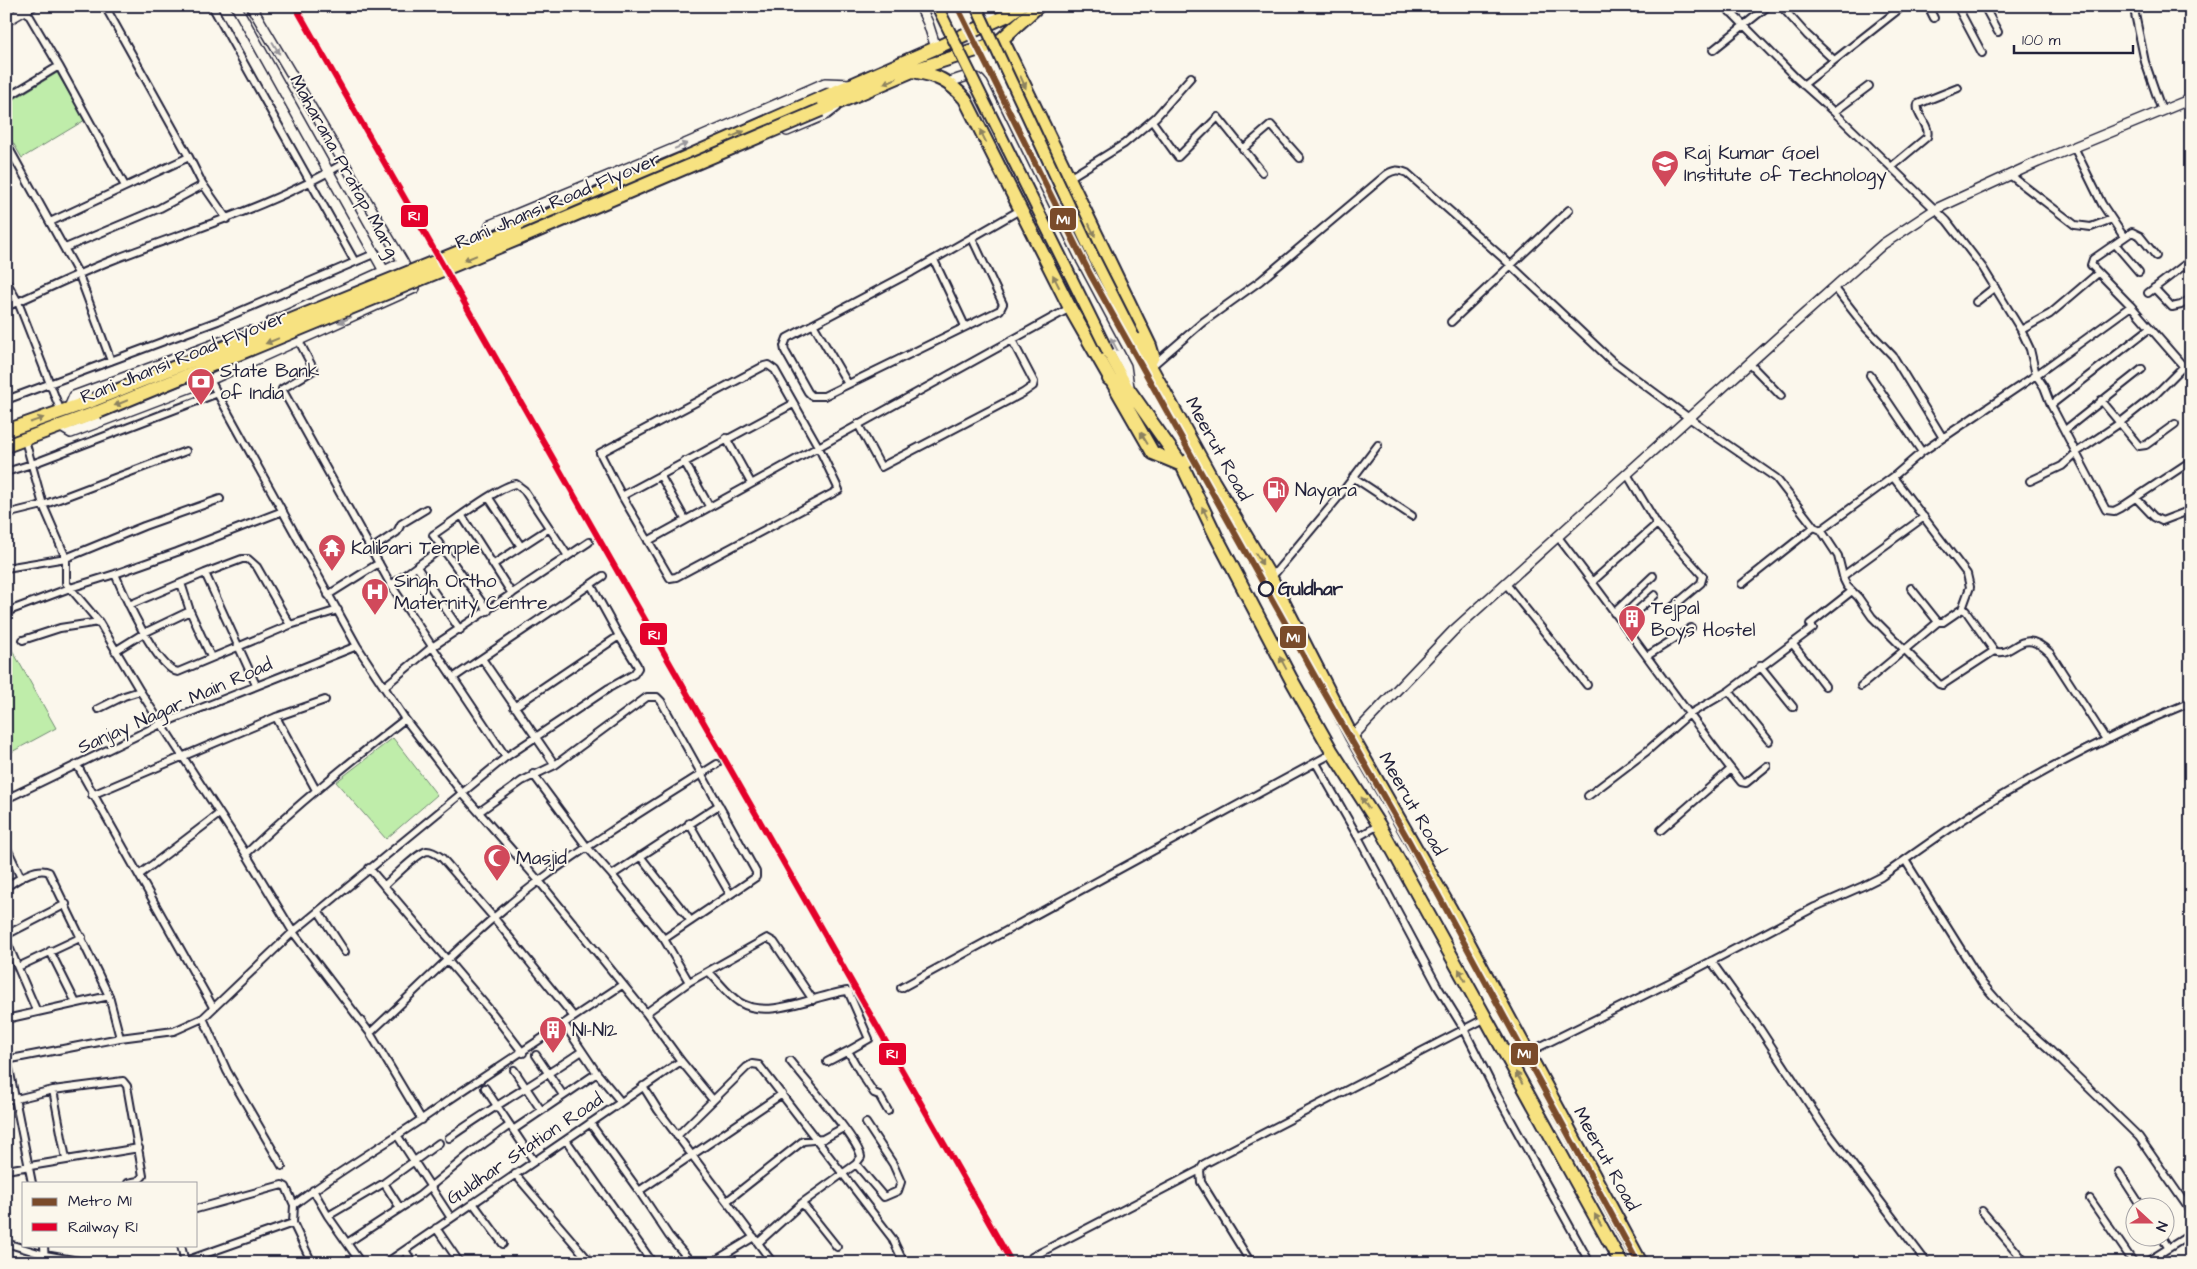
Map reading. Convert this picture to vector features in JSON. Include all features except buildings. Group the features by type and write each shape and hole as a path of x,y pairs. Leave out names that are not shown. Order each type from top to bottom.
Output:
{"highway":[{"name":"Rani Jhansi Road Flyover","path":"821,104 851,84 994,22 1020,6"},
{"name":"Rani Jhansi Road Flyover","path":"6,446 61,427 96,406 666,166 821,104 847,99 912,71 986,47 1002,39 1038,6"},
{"path":"1002,39 1150,346 1152,356 1150,365"},
{"path":"999,75 1015,65"},
{"path":"912,71 937,77 948,83 964,99 1070,308 1152,453 1182,465 1198,454"},
{"name":"Meerut Road","path":"1150,365 1198,454 1271,578 1352,737 1451,910 1641,1263"},
{"path":"1109,379 1129,390"},
{"name":"Meerut Road","path":"1129,390 1182,465 1259,619 1333,753 1379,825 1621,1263"},
{"name":"Rani Jhansi Road Flyover","path":"6,431 65,411 96,406"}],"main road":[{"path":"937,6 1108,352 1129,390"},
{"path":"976,6 1090,250 1150,365"}],"street":[{"path":"105,6 203,185 226,219"},
{"path":"212,6 355,262"},
{"name":"Maharana Pratap Marg","path":"65,411 74,396 263,326 384,271 236,6"},
{"name":"Maharana Pratap Marg","path":"61,427 72,433 210,380 416,288 403,262 251,6"},
{"path":"920,6 936,48"},
{"path":"928,23 942,6"},
{"path":"988,6 994,22"},
{"path":"1725,6 1803,85 1936,209 1995,287 2021,330 2030,349 2036,374 2106,510 2114,511 2191,461"},
{"path":"1730,12 1737,6"},
{"path":"1713,50 1768,6"},
{"path":"1781,6 1807,35 1834,60"},
{"path":"1803,85 1903,6"},
{"path":"1928,6 1934,18"},
{"path":"1957,6 1982,53"},
{"path":"1984,6 1998,32"},
{"path":"2136,6 2135,14 2145,62 2162,111"},
{"path":"6,21 29,8 125,186"},
{"path":"986,47 1105,291 1141,359 1150,365 1203,322 1260,281 1323,226 1394,170 1406,173 1511,265 1612,361 1689,418 1776,478 1838,556 1845,582 1872,617 1942,685 1994,652 2001,653 2022,642 2028,641 2043,646 2050,653 2105,738"},
{"path":"6,98 59,66"},
{"path":"948,83 964,76 974,76 978,77 983,84 1072,265 1126,366 1129,390"},
{"path":"1068,178 1124,144 1152,121 1191,77"},
{"path":"847,99 827,114 512,246 504,249 493,242 489,230 490,225 685,144 825,83 851,84"},
{"path":"1834,112 1869,86"},
{"path":"1891,167 1928,137 1928,130 1918,110 1918,104 1958,88"},
{"path":"1352,737 1453,631 1883,244 1936,209 2074,147 2191,98"},
{"path":"1152,121 1178,157 1218,117 1262,172"},
{"path":"1243,149 1271,125 1300,158"},
{"path":"6,143 80,275 111,361"},
{"path":"2074,147 2102,204 2124,237"},
{"path":"50,222 189,157"},
{"path":"6,307 110,261 226,219 312,182 344,163"},
{"path":"2010,175 2074,225 2091,227 2112,219"},
{"path":"65,248 160,208 203,185"},
{"path":"972,238 1003,304 1000,310 818,397 812,396 808,392 784,346 786,338 934,260 1020,210"},
{"path":"1451,322 1569,210"},
{"path":"2156,256 2136,233 2132,232 2093,259 2091,265 2097,274 2131,306 2149,329 2191,375"},
{"path":"2115,244 2138,272"},
{"path":"6,400 218,321 376,254"},
{"path":"934,260 964,326"},
{"path":"2148,292 2191,260"},
{"path":"384,271 403,262"},
{"path":"2021,330 2050,314 2097,274"},
{"path":"6,281 18,302 51,383 65,411"},
{"path":"1834,287 1866,328 1893,356 1943,438"},
{"path":"1976,302 1995,287"},
{"path":"2154,288 2172,307 2181,305 2191,298"},
{"path":"1742,584 1817,528 1893,478 1922,452 2131,306"},
{"path":"648,541 1070,308"},
{"path":"813,324 848,384"},
{"path":"2051,405 2149,329"},
{"path":"858,424 881,467 1023,393 1034,386 1035,383 1012,340"},
{"path":"299,341 314,370 282,389 391,585 506,757"},
{"path":"1749,363 1781,396"},
{"path":"764,366 772,366 775,370 818,446 839,490 672,578 667,576 600,456 602,450 764,366"},
{"path":"2030,481 2062,466 2077,452 2156,394 2184,366"},
{"path":"2065,430 2142,369"},
{"path":"1870,375 1922,452"},
{"path":"210,380 328,595 405,719 462,794 539,881 646,1013 681,1061 713,1100"},
{"path":"6,472 32,464 218,393"},
{"path":"2101,400 2136,444 2143,446 2175,424"},
{"path":"622,496 726,438 793,404"},
{"path":"726,438 750,483"},
{"path":"25,440 43,506 66,558 66,583 99,622 140,691 218,814 246,854 293,932 370,1033 422,1120"},
{"path":"1271,578 1310,532 1378,445"},
{"path":"6,514 43,506 186,451"},
{"path":"684,461 709,506"},
{"path":"1627,474 1656,524 1703,576 1700,583 1669,610"},
{"path":"660,475 685,519"},
{"path":"1353,477 1412,516"},
{"path":"1861,686 1938,622 1943,622 1962,609 1970,588 1966,574 1893,478"},
{"path":"488,611 433,535 511,484 520,486 568,556"},
{"path":"6,568 66,558 144,526 220,498"},
{"path":"488,498 520,546"},
{"path":"2136,498 2154,517 2162,521 2191,510"},
{"path":"370,550 397,532 401,524 426,508"},
{"path":"6,612 70,588 115,574 283,511"},
{"path":"462,516 512,594"},
{"path":"1843,576 1924,517"},
{"path":"1592,582 1656,524"},
{"path":"494,564 548,529"},
{"path":"1558,537 1647,656 1688,715 1731,769 1744,783 1767,766"},
{"path":"385,686 432,647 589,542"},
{"path":"391,585 442,548"},
{"path":"129,605 205,573 248,559 254,562 290,625"},
{"path":"328,595 378,563"},
{"path":"417,567 460,630"},
{"path":"205,573 256,685"},
{"path":"115,574 144,633 168,669 178,672 290,625 338,610"},
{"path":"453,678 483,660 603,576"},
{"path":"1614,613 1653,576"},
{"path":"181,583 190,611 212,657"},
{"path":"1506,584 1587,685"},
{"path":"32,1182 7,1058 120,1038 174,1031 203,1018 293,932 506,757 637,671 637,665 591,585"},
{"path":"1912,588 1938,622"},
{"path":"1588,796 1647,751 1688,715 1729,691 1792,643 1852,591"},
{"path":"1622,623 1655,596"},
{"path":"1962,609 1994,652"},
{"path":"115,651 144,633 190,611"},
{"path":"24,640 60,628 99,622"},
{"path":"1647,656 1692,628"},
{"path":"514,707 619,636"},
{"path":"1792,643 1825,686"},
{"name":"Sanjay Nagar Main Road","path":"6,799 161,724 358,646"},
{"path":"483,660 554,765"},
{"path":"1760,666 1793,707"},
{"path":"98,709 124,696 140,691"},
{"path":"1729,691 1769,741"},
{"path":"479,812 533,774 554,765 647,697 653,696 661,701 756,872 756,877 753,881 730,894 664,939"},
{"path":"92,794 276,717 325,700"},
{"path":"1527,1053 1711,961 1815,906 1863,886 1983,807 2105,738 2191,702"},
{"path":"276,717 316,790"},
{"path":"246,854 284,817 405,719"},
{"path":"901,988 1333,753"},
{"path":"1316,763 1438,987 1464,1029 1497,1096 1590,1263"},
{"path":"370,1033 494,918 539,881 717,764"},
{"path":"77,765 213,1007"},
{"path":"1661,830 1731,769"},
{"path":"533,774 587,848 612,875 664,939 689,982"},
{"path":"612,875 689,822 718,805"},
{"path":"139,875 218,814"},
{"path":"689,822 730,894"},
{"path":"1358,837 1379,825"},
{"path":"6,846 21,878"},
{"path":"384,886 420,855 427,851 435,853 442,858 494,918 574,1017"},
{"path":"640,856 691,921"},
{"path":"1905,860 1982,983 1995,1000 2050,1050 2139,1138 2191,1212"},
{"path":"369,868 448,960 523,1053"},
{"path":"6,887 21,878 40,871 50,872 109,996 120,1038"},
{"path":"6,935 66,904"},
{"path":"319,912 345,952"},
{"path":"18,967 82,937"},
{"path":"646,1013 689,982 767,938 774,942 813,1000"},
{"path":"6,940 37,1012"},
{"path":"50,951 76,1004"},
{"path":"1711,961 1760,1029 1822,1124 1927,1263"},
{"path":"709,972 733,997 749,1006 776,1008 813,1000 832,993 848,991 869,1039 827,1062"},
{"path":"294,1204 346,1167 422,1120 622,985"},
{"path":"6,1019 109,996"},
{"path":"203,1018 227,1071 282,1166"},
{"path":"1032,1257 1200,1170 1204,1164 1236,1147 1486,1018"},
{"path":"564,1024 620,1102"},
{"path":"848,1050 860,1072 874,1093 879,1095 888,1111"},
{"path":"449,1138 527,1089 582,1051"},
{"path":"536,1056 563,1095"},
{"name":"Guldhar Station Road","path":"386,1263 681,1061"},
{"path":"758,1243 802,1203 856,1164 861,1158 861,1154 843,1128 790,1061"},
{"path":"677,1136 752,1064 763,1068 817,1139 841,1175 892,1238 903,1261 902,1263"},
{"path":"514,1070 541,1110"},
{"path":"347,1242 431,1187 471,1153 598,1073"},
{"path":"6,1099 16,1099 52,1090 123,1082 127,1086 139,1148 142,1179 132,1182"},
{"path":"643,1086 677,1136 773,1263"},
{"path":"486,1088 534,1161"},
{"path":"52,1090 66,1159"},
{"path":"639,1191 782,1094"},
{"path":"590,1123 669,1236 692,1263"},
{"path":"856,1164 884,1197 898,1190 901,1182 893,1164 866,1123"},
{"path":"727,1201 803,1140 829,1137 843,1128"},
{"path":"397,1136 451,1218"},
{"path":"566,1140 650,1260"},
{"path":"328,1216 384,1183 439,1143"},
{"path":"6,1170 29,1168 66,1159 139,1148"},
{"path":"1200,1170 1201,1182 1251,1263"},
{"path":"2119,1172 2135,1196"},
{"path":"515,1174 591,1263"},
{"path":"384,1183 400,1208"},
{"path":"198,1208 282,1185 286,1187 294,1204 293,1223 312,1263"},
{"path":"313,1190 360,1263"},
{"path":"2090,1199 2134,1263"},
{"path":"473,1203 503,1244"},
{"path":"802,1203 837,1247"},
{"path":"1982,1212 2026,1263"},
{"path":"181,1246 185,1262 293,1223"},
{"path":"436,1228 460,1263"},
{"path":"2145,1263 2191,1234"},
{"path":"6,1235 7,1244 45,1255 90,1263"},
{"path":"711,1263 723,1257 730,1249 754,1237"},
{"path":"44,1246 45,1263"},
{"path":"404,1250 413,1263"},
{"path":"723,1257 728,1263"}],"green space":[{"path":"57,73 85,120 22,158 6,131 6,104"},
{"path":"6,639 56,728 6,755"},
{"path":"393,738 437,795 386,839 336,782"}],"metro line":[{"name":"M1","path":"957,6 1090,274 1409,841 1638,1263"}],"rail line":[{"name":"R1","path":"295,6 1012,1263"}],"place":[{"name":"Raj Kumar Goel Institute of Technology","path":"1665,188"},
{"name":"State Bank of India","path":"201,406"},
{"name":"Nayara","path":"1276,514"},
{"name":"Kalibari Temple","path":"332,572"},
{"name":"Guldhar","path":"1266,589"},
{"name":"Singh Ortho Maternity Centre","path":"375,616"},
{"name":"Tejpal Boys Hostel","path":"1632,643"},
{"name":"Masjid","path":"497,882"},
{"name":"N1-N12","path":"553,1054"}]}
